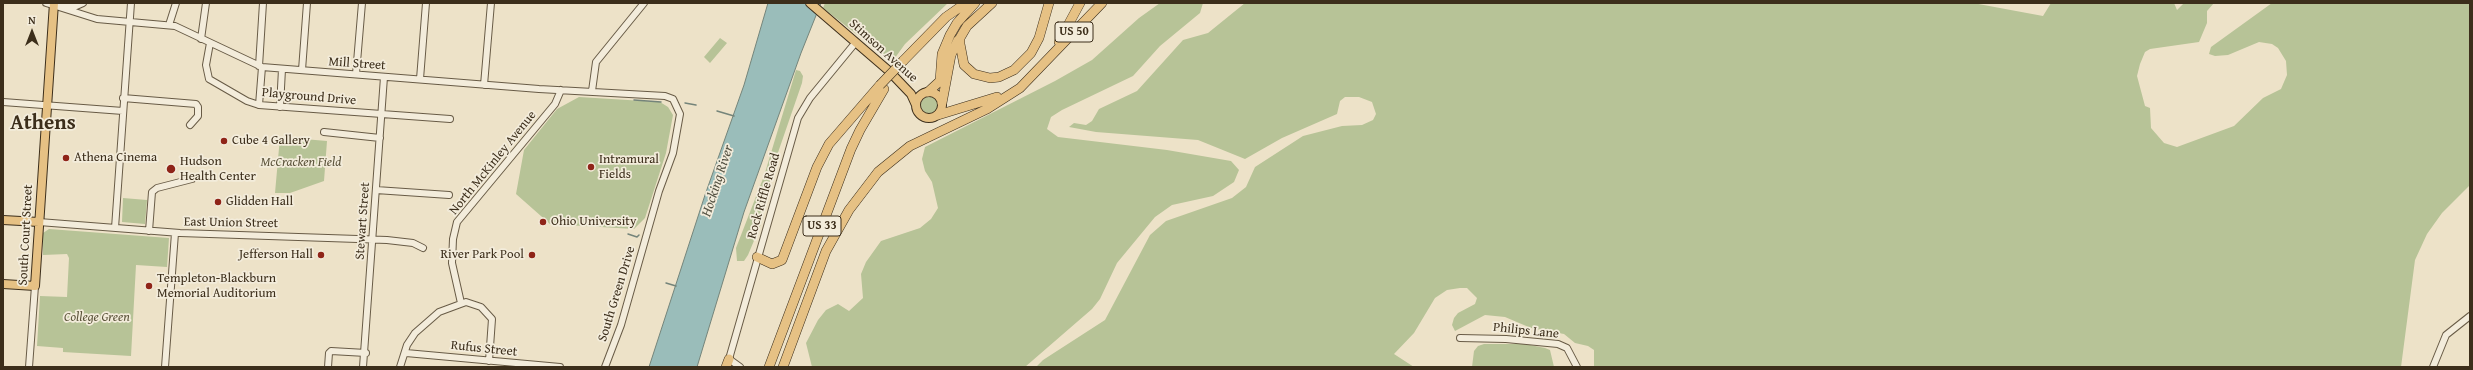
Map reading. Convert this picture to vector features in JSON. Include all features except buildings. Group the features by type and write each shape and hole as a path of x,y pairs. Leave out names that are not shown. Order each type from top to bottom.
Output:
{"highway":[{"name":"US 33","path":"769,367 851,149 882,87 903,61 960,3"},
{"path":"946,17 966,3"},
{"path":"927,92 940,81 942,54 950,35 957,23 975,3"},
{"path":"942,102 952,55 960,38 967,26 992,3"},
{"path":"960,38 961,58 969,71 984,78 1004,75 1018,66 1034,49 1048,3"},
{"name":"US 33","path":"783,367 826,251 848,210 868,184 878,172 910,146 992,106 1028,80 1047,62 1071,23 1080,3"},
{"name":"US 50","path":"1047,62 1102,3"},
{"path":"938,115 949,110 987,102 1028,80"},
{"path":"757,257 772,264 782,260 817,167 829,144 882,87"}],"main road":[{"name":"Stimson Avenue","path":"810,3 890,71 911,94 916,105"},
{"name":"South Court Street","path":"35,286 53,5"},
{"path":"890,71 914,88 937,95 942,102 938,115 932,118 924,117 918,113 916,105 919,97 927,92"},
{"path":"3,220 38,222"},
{"path":"3,284 35,286"}],"street":[{"path":"53,5 74,7 82,3"},
{"path":"116,228 123,98 131,3"},
{"path":"169,25 176,3"},
{"path":"201,39 206,3"},
{"path":"259,105 263,3"},
{"path":"302,70 307,3"},
{"path":"356,74 362,3"},
{"path":"420,79 426,3"},
{"path":"484,85 491,3"},
{"path":"592,91 596,62 644,3"},
{"name":"Mill Street","path":"53,5 88,18 169,25 261,67 484,85 665,96"},
{"name":"Rock Riffle Road","path":"740,367 727,363 798,118 810,98 856,42"},
{"name":"Playground Drive","path":"210,43 206,65 208,79 247,101 259,105 450,119"},
{"path":"280,107 282,69"},
{"name":"Stewart Street","path":"363,367 366,353 372,240 384,77"},
{"name":"North McKinley Avenue","path":"461,303 452,263 453,239 457,222 555,104 561,90"},
{"name":"South Green Drive","path":"605,367 621,325 659,191 674,149 680,110 675,102 665,96"},
{"path":"123,98 196,104 198,107 198,116 190,125"},
{"path":"3,102 123,111"},
{"path":"324,132 380,138"},
{"path":"149,231 152,192 154,189 192,179"},
{"path":"376,190 449,195"},
{"name":"East Union Street","path":"38,222 174,233 372,240 413,243 423,248"},
{"path":"165,367 174,233"},
{"name":"South Court Street","path":"29,367 35,286"},
{"path":"400,367 412,336 442,310 461,303 474,303 486,309 491,316 493,326 489,361"},
{"path":"2433,367 2446,335 2470,316"},
{"name":"Philips Lane","path":"1460,338 1506,339 1558,344 1567,348 1577,367"},
{"path":"328,367 329,353 331,351 366,353"},
{"name":"Rufus Street","path":"406,353 560,367"}],"green space":[{"path":"825,3 948,3 905,44 892,62 823,8"},
{"path":"1160,3 1203,3 1200,13 1160,46 1133,76 1062,110 1051,117 1047,129 1058,137 1167,150 1231,161 1239,170 1234,182 1213,196 1172,205 1155,217 1117,263 1100,299 1092,309 1025,367 812,367 806,343 818,320 826,310 838,304 849,311 863,298 861,274 866,262 881,241 920,228 931,219 938,208 932,182 925,171 922,159 925,147 1055,81 1092,60 1139,18"},
{"path":"1245,3 1973,3 2043,16 2051,3 2174,3 2177,10 2184,3 2214,3 2207,11 2207,23 2199,42 2150,49 2145,52 2140,64 2137,76 2145,106 2150,108 2151,128 2164,143 2177,147 2234,126 2263,98 2281,89 2287,75 2286,61 2278,48 2272,44 2259,42 2228,55 2215,56 2209,54 2211,47 2272,3 2470,3 2470,185 2442,213 2427,234 2415,260 2401,367 1594,367 1594,350 1588,346 1575,343 1564,334 1531,328 1505,317 1485,315 1455,331 1452,325 1454,318 1458,313 1475,304 1477,298 1467,288 1460,288 1447,290 1435,298 1414,333 1394,354 1414,367 1036,367 1043,360 1105,320 1150,235 1166,221 1232,198 1246,187 1255,167 1303,136 1342,126 1362,125 1373,120 1376,114 1372,102 1359,97 1345,97 1340,101 1337,114 1282,138 1245,159 1198,140 1096,132 1069,127 1074,123 1086,125 1092,121 1099,109 1137,91 1183,40 1208,33"},
{"path":"720,38 727,43 710,63 704,57"},
{"path":"796,70 800,71 803,76 802,83 773,167 761,224 748,255 744,261 737,261 736,248 764,176"},
{"path":"930,96 936,99 939,105 936,111 930,114 924,111 921,105 924,99"},
{"name":"Intramural Fields","path":"579,97 660,102 668,107 673,115 666,153 645,218 634,229 550,224 516,194 524,150 557,109"},
{"name":"McCracken Field","path":"280,137 327,141 324,181 290,193 275,193"},
{"path":"123,198 147,200 145,224 122,222"},
{"name":"College Green","path":"49,229 169,238 167,267 136,265 131,356 63,352 63,348 37,346 40,296 67,297 69,258 67,254 43,255 43,233"},
{"path":"1484,344 1525,344 1545,348 1550,350 1554,367 1472,367 1474,351 1478,346"}],"water":[{"name":"Hocking River","path":"768,3 821,3 801,53 744,212 697,367 649,367 705,195 744,85"}],"waterway":[{"path":"634,100 661,102"},
{"path":"685,103 696,105"},
{"path":"717,111 734,116"},
{"path":"628,234 637,237 639,235"},
{"path":"666,283 676,286"}],"place":[{"name":"Cube 4 Gallery","path":"224,141"},
{"name":"Athena Cinema","path":"66,158"},
{"name":"Intramural Fields","path":"591,167"},
{"name":"Hudson Health Center","path":"171,169"},
{"name":"Glidden Hall","path":"218,202"},
{"name":"Ohio University","path":"543,222"},
{"name":"Jefferson Hall","path":"321,255"},
{"name":"River Park Pool","path":"532,255"},
{"name":"Templeton-Blackburn Memorial Auditorium","path":"149,286"}],"district":[{"name":"Athens","path":"43,124"}]}
